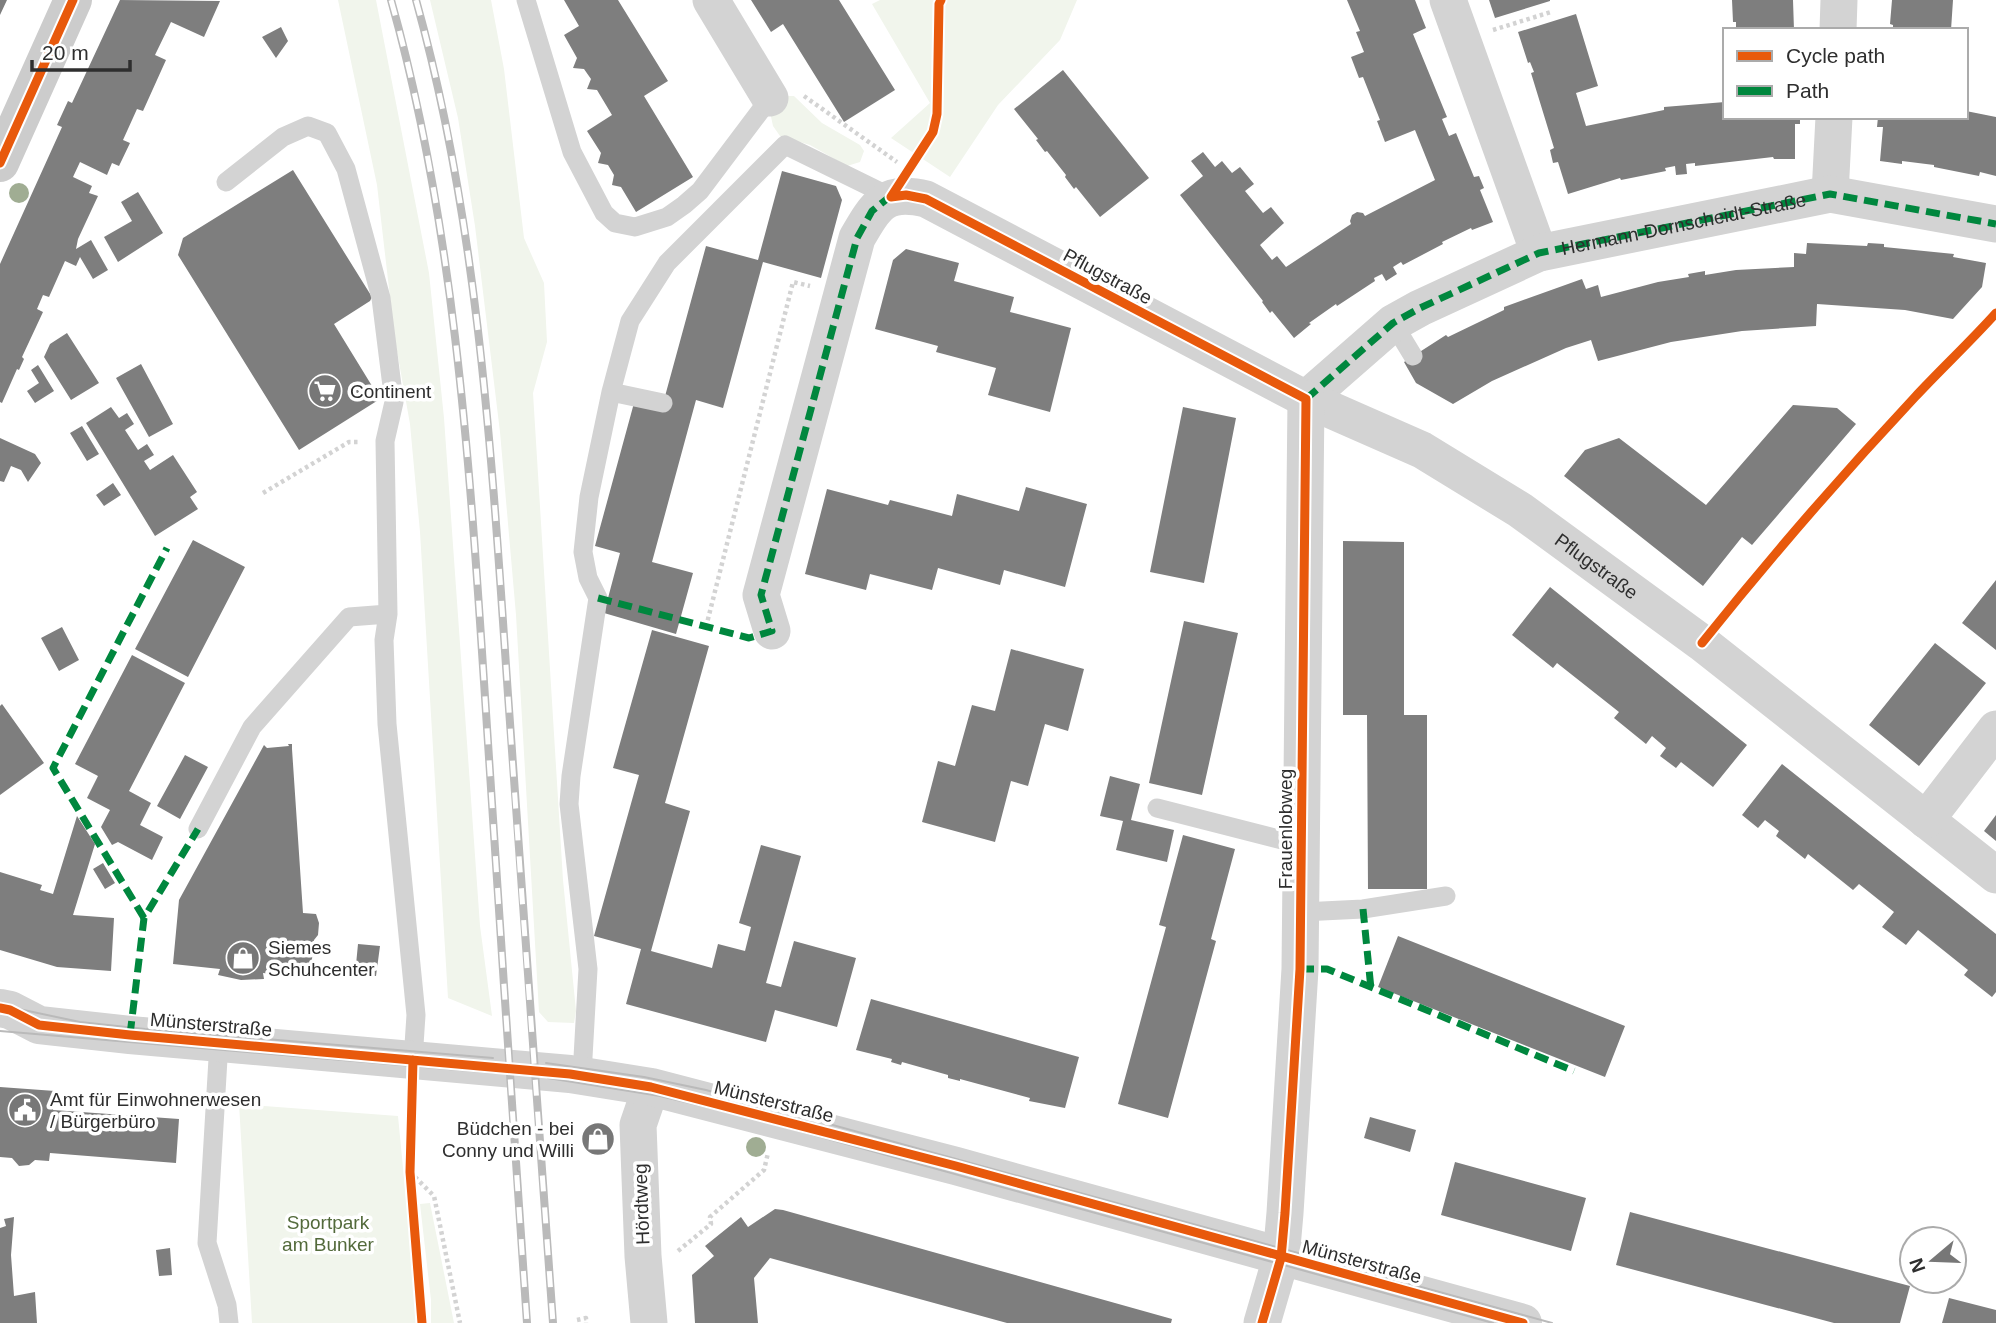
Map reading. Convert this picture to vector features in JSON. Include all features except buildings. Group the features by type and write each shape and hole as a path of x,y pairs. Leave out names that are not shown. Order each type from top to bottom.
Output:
{"main road":[{"path":"0,163 10,109 73,0"}],"street":[{"path":"711,0 770,98"},
{"name":"Hermann-Dornscheidt-Straße","path":"1448,0 1539,253"},
{"path":"1838,28 1839,0"},
{"name":"Hermann-Dornscheidt-Straße","path":"1830,194 1834,119"},
{"path":"772,631 761,595 857,238 873,211 899,183"},
{"name":"Pflugstraße","path":"899,183 906,195 926,200 1306,399 1422,450 1520,510 1702,643 1996,876"},
{"name":"Hermann-Dornscheidt-Straße","path":"1306,399 1391,325 1420,308 1539,253 1830,194 1996,224"},
{"name":"Frauenlobweg","path":"1262,1323 1280,1258 1286,1200 1302,912 1306,399"},
{"path":"1926,820 1996,729"},
{"name":"Münsterstraße","path":"0,1009 10,1010 39,1024 582,1075 651,1087 956,1166 1280,1258 1523,1323"},
{"name":"Münsterstraße","path":"0,1037 39,1024"},
{"name":"Hördtweg","path":"649,1323 643,1256 638,1125 651,1087"}],"lane":[{"path":"526,0 572,152 604,213 615,223 635,227 667,216 684,205 700,191 770,98"},
{"path":"226,182 284,137 308,125 327,133 346,169 381,298 394,402 385,441 388,614 384,640 387,724 416,1015 413,1060"},
{"path":"582,1075 588,969 569,804 598,598 587,578 583,552 589,498 611,392 630,321 667,263 785,145 899,183"},
{"path":"1391,325 1413,356"},
{"path":"611,392 663,403"},
{"path":"198,829 252,727 349,617 388,614"},
{"path":"1157,808 1302,845"},
{"path":"1302,912 1363,909 1446,896"},
{"path":"219,1042 207,1243 227,1305 229,1323"}],"path":[{"path":"1462,40 1551,12"},
{"path":"770,98 790,87 899,183"},
{"path":"263,494 349,442 385,441"},
{"path":"706,627 719,576"},
{"path":"643,1256 674,1254 711,1224 710,1217 764,1170 776,1119"},
{"path":"410,1172 434,1196 460,1323"},
{"path":"578,1320 586,1318 586,1323"}],"green space":[{"path":"338,0 376,0 429,273 444,418 480,926 492,1016 448,998 420,532 410,424 395,340 377,185"},
{"path":"430,0 491,0 504,69 524,238 544,283 547,342 533,393 563,880 576,1011 574,1023 548,1022 539,1012 516,615 500,432 475,226 458,118"},
{"path":"880,0 1077,0 1060,40 998,105 950,177 891,138 930,103 872,4"},
{"path":"786,96 794,96 822,123 860,145 864,151 860,162 847,166 810,145 780,136 773,126 770,112"},
{"name":"Sportpark am Bunker","path":"239,1104 398,1116 418,1323 252,1323"},
{"path":"430,1203 454,1323 431,1323 431,1300 420,1204"}],"tram line":[{"path":"0,1005 80,1022 145,1029 493,1058"},
{"path":"0,1031 495,1073"},
{"path":"546,1063 644,1077 706,1090 1552,1323"},
{"path":"548,1078 660,1096 745,1116 1493,1323"}],"railway":[{"path":"391,0 430,168 444,253 464,424 527,1323"},
{"path":"416,0 455,171 480,345 496,520 553,1323"}],"marked path":[{"path":"598,598 749,638 772,631 761,595 857,238 872,211 893,194"},
{"path":"1306,399 1393,323 1539,253 1830,194 1996,224"},
{"path":"144,918 53,768 167,548"},
{"path":"130,1035 144,918 198,829"},
{"path":"1363,909 1371,989"},
{"path":"1300,969 1327,969 1574,1071"}],"cycle path":[{"path":"0,163 73,0"},
{"path":"891,197 933,132 937,114 941,0"},
{"path":"891,197 906,195 926,199 1306,399 1300,969 1281,1258 1262,1323"},
{"path":"1702,643 1833,487 1996,313"},
{"path":"0,1008 10,1010 39,1025 570,1074 651,1087 956,1166 1523,1323"},
{"path":"413,1060 410,1172 422,1323"}],"place":[{"name":"Continent","path":"325,391"},
{"name":"Siemes Schuhcenter","path":"243,958"},
{"name":"Amt für Einwohnerwesen / Bürgerbüro","path":"25,1110"},
{"name":"Büdchen - bei Conny und Willi","path":"598,1139"}]}
